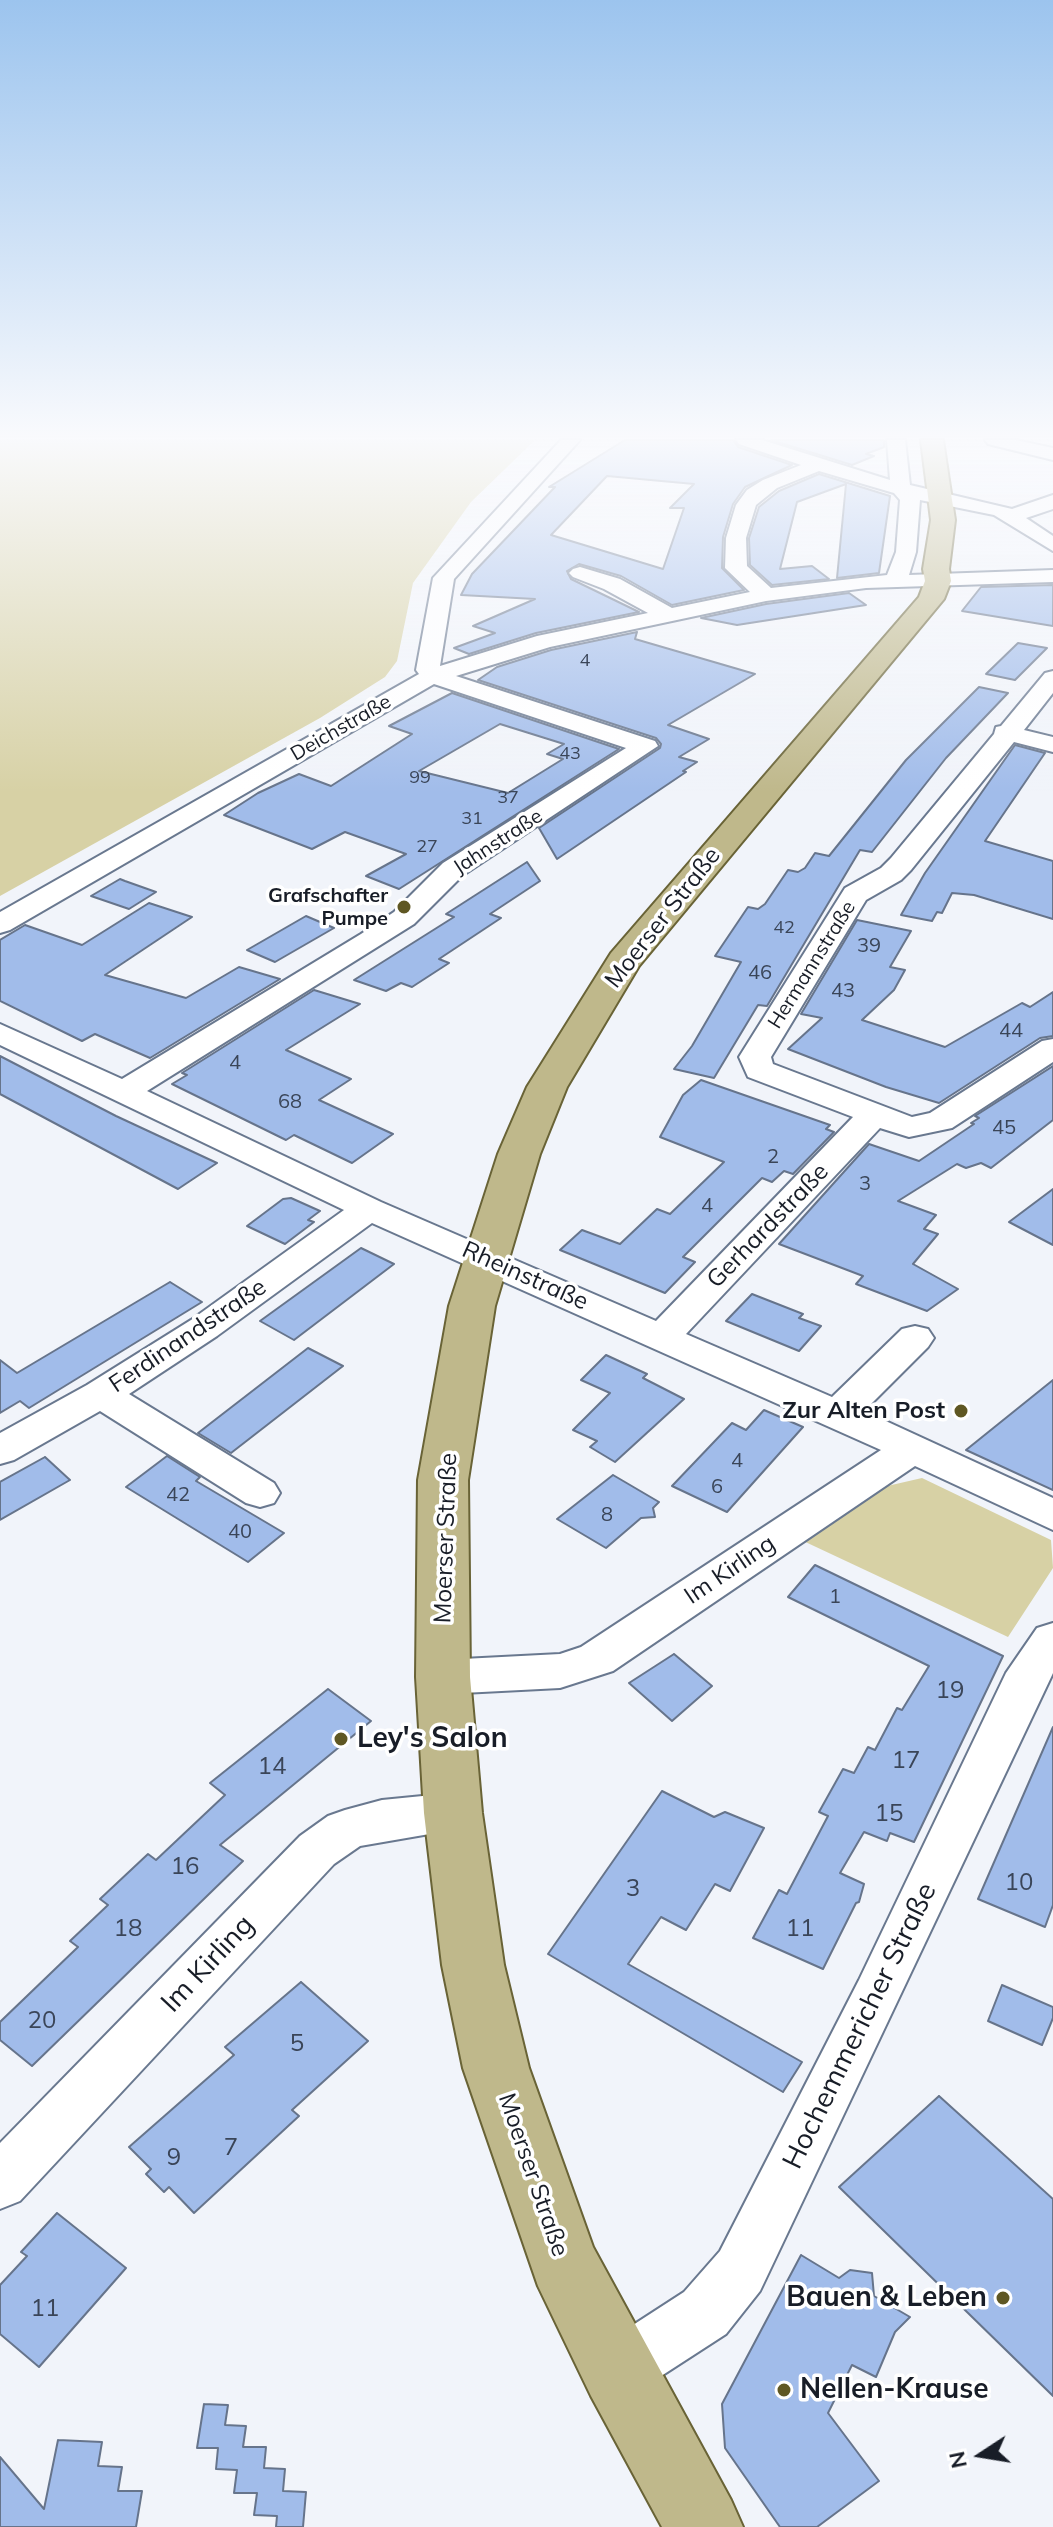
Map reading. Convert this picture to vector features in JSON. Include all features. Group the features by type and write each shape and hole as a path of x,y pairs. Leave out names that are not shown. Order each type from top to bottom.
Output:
{"main road":[{"name":"Moerser Straße","path":"704,2527 617,2370 563,2262 496,2068 473,1965 453,1813 443,1677 443,1480 472,1306 519,1154 547,1087 624,961 931,599 937,558"}],"street":[{"path":"432,676 428,670 444,578 462,558"},
{"path":"736,558 736,568 766,595 934,577 1053,576"},
{"path":"896,581 904,558"},
{"path":"580,573 612,584 668,615"},
{"name":"Deichstraße","path":"0,924 432,676 545,641 766,595"},
{"name":"Jahnstraße","path":"124,1091 315,974 305,963 394,904 428,895 453,869 646,746 432,676"},
{"name":"Hermannstraße","path":"1053,678 1005,732 901,864 891,874 855,894 755,1057 759,1070 909,1127 940,1121 1053,1048"},
{"path":"1005,732 1053,745"},
{"name":"Rheinstraße","path":"0,1033 369,1209 485,1257 913,1448 1053,1515"},
{"name":"Gerhardstraße","path":"662,1337 874,1115"},
{"name":"Ferdinandstraße","path":"0,1450 101,1394 204,1328 369,1209"},
{"path":"837,1415 915,1338"},
{"path":"101,1394 260,1493"},
{"name":"Im Kirling","path":"443,1677 560,1671 597,1659 913,1448"},
{"name":"Hochemmericher Straße","path":"617,2370 705,2313 740,2271 877,1996 1028,1673 1053,1640"},
{"name":"Im Kirling","path":"0,2182 317,1850 345,1830 382,1820 453,1813"}],"shaded area":[{"path":"0,558 431,558 413,583 397,661 385,677 320,718 0,896"},
{"path":"922,1478 1051,1540 1053,1568 1008,1637 799,1539 883,1487"}],"building":[{"path":"487,558 627,558 663,569 667,558 722,558 722,568 744,590 672,605 621,576 579,564 567,571 571,579 639,612 536,633 469,654 454,648 495,633 473,626 535,599 461,595 472,574"},
{"path":"750,558 783,558 780,569 812,566 829,579 772,585 750,565"},
{"path":"839,558 881,558 879,573 837,578"},
{"path":"1053,585 1053,626 962,611 981,587"},
{"path":"849,593 866,605 737,625 701,618 766,604"},
{"path":"637,632 635,639 755,674 668,725 709,739 679,757 697,762 557,859 539,828 660,748 661,744 656,738 478,680 497,667 551,650"},
{"path":"1018,643 1047,648 1015,680 986,674"},
{"path":"979,687 1008,693 946,758 872,852 860,850 767,1006 758,1005 714,1078 674,1069 692,1046 741,962 715,956 748,907 758,909 765,904 788,870 798,872 805,868 815,853 829,856 906,760"},
{"path":"452,693 619,749 399,889 366,876 406,854 345,832 312,849 224,815 258,793 299,774 331,786 412,734 389,726","holes":["500,724 564,744 547,754 563,759 508,793 419,771"]},
{"path":"1015,745 1045,753 985,841 1053,861 1053,919 974,895 952,893 942,913 937,912 932,921 901,915 925,873"},
{"path":"527,862 540,881 490,914 501,918 439,959 449,963 412,987 401,983 386,991 354,980 454,917 446,914"},
{"path":"120,879 156,892 129,909 91,896"},
{"path":"149,903 192,917 105,975 186,998 239,967 280,979 150,1058 95,1034 82,1041 0,1001 0,940 25,925 82,945"},
{"path":"306,916 334,928 275,962 247,950"},
{"path":"857,920 911,931 890,967 905,970 894,990 862,1020 945,1047 1022,1003 1030,1007 1053,992 1053,1036 1040,1038 939,1103 886,1087 788,1049 822,1018 801,1014"},
{"path":"314,990 360,1004 286,1050 351,1079 319,1100 393,1134 352,1163 294,1135 286,1140 172,1084 187,1075 182,1073"},
{"path":"0,1056 116,1116 217,1163 178,1189 0,1094"},
{"path":"1053,1066 1053,1120 991,1168 981,1163 966,1168 957,1164 898,1201 936,1215 924,1229 938,1234 913,1264 958,1289 927,1311 856,1284 863,1276 779,1244 869,1144 919,1161 974,1124 971,1123 979,1118 975,1116"},
{"path":"701,1080 830,1125 826,1129 834,1132 793,1174 784,1171 772,1182 762,1178 683,1257 695,1262 665,1293 560,1250 582,1230 620,1244 657,1209 670,1214 724,1162 660,1137 683,1095"},
{"path":"1053,1189 1053,1245 1009,1222"},
{"path":"291,1198 320,1211 308,1220 314,1222 285,1244 247,1226 283,1199"},
{"path":"361,1248 394,1264 294,1340 260,1321"},
{"path":"170,1282 202,1302 29,1408 20,1401 0,1413 0,1360 17,1373"},
{"path":"752,1294 803,1314 799,1318 821,1326 799,1351 726,1321"},
{"path":"308,1348 343,1366 231,1453 198,1433"},
{"path":"606,1355 647,1374 643,1378 684,1399 615,1462 590,1447 597,1441 573,1430 610,1393 581,1380"},
{"path":"1053,1380 1053,1490 966,1450"},
{"path":"764,1410 803,1427 727,1512 672,1486 732,1423 746,1430"},
{"path":"167,1456 200,1477 196,1481 284,1533 248,1562 126,1487"},
{"path":"45,1457 70,1480 0,1520 0,1482"},
{"path":"613,1475 659,1502 653,1508 655,1517 641,1518 606,1548 557,1519"},
{"path":"815,1565 1003,1656 914,1842 890,1833 887,1841 864,1832 840,1873 864,1884 859,1902 823,1969 753,1938 779,1890 787,1894 828,1816 819,1812 843,1769 854,1773 868,1747 875,1750 897,1708 902,1710 929,1666 788,1597"},
{"path":"674,1654 712,1686 672,1721 629,1683"},
{"path":"328,1689 371,1721 220,1845 243,1861 32,2066 0,2040 0,2022 78,1947 70,1941 108,1905 100,1899 148,1854 156,1860 225,1795 210,1783"},
{"path":"1053,1727 1053,1905 1045,1927 978,1899"},
{"path":"662,1791 714,1817 725,1812 764,1828 730,1891 715,1884 686,1930 661,1917 628,1964 802,2062 783,2092 548,1954"},
{"path":"301,1982 368,2041 292,2110 299,2116 194,2213 169,2187 164,2192 146,2174 151,2169 129,2147 234,2055 225,2047"},
{"path":"1002,1985 1053,2007 1053,2018 1042,2045 988,2021"},
{"name":"Bauen & Leben","path":"939,2096 1053,2199 1053,2396 839,2187"},
{"path":"57,2213 126,2268 39,2367 0,2334 0,2285 27,2256 21,2252"},
{"name":"Nellen-Krause","path":"801,2255 839,2278 850,2270 872,2273 874,2296 910,2317 895,2332 876,2377 852,2365 828,2413 879,2481 817,2527 780,2527 725,2448 722,2404"},
{"path":"204,2404 228,2405 225,2425 246,2426 243,2447 266,2447 264,2468 285,2469 283,2491 306,2492 303,2527 276,2527 277,2516 254,2515 257,2493 234,2493 237,2470 216,2469 218,2448 197,2448"},
{"path":"58,2440 102,2442 98,2466 122,2467 118,2491 142,2491 136,2527 0,2527 0,2457 44,2509"}],"place":[{"name":"Grafschafter Pumpe","path":"404,907"},
{"name":"Zur Alten Post","path":"961,1411"},
{"name":"Ley's Salon","path":"341,1739"},
{"name":"Bauen & Leben","path":"1003,2298"},
{"name":"Nellen-Krause","path":"784,2390"}]}
